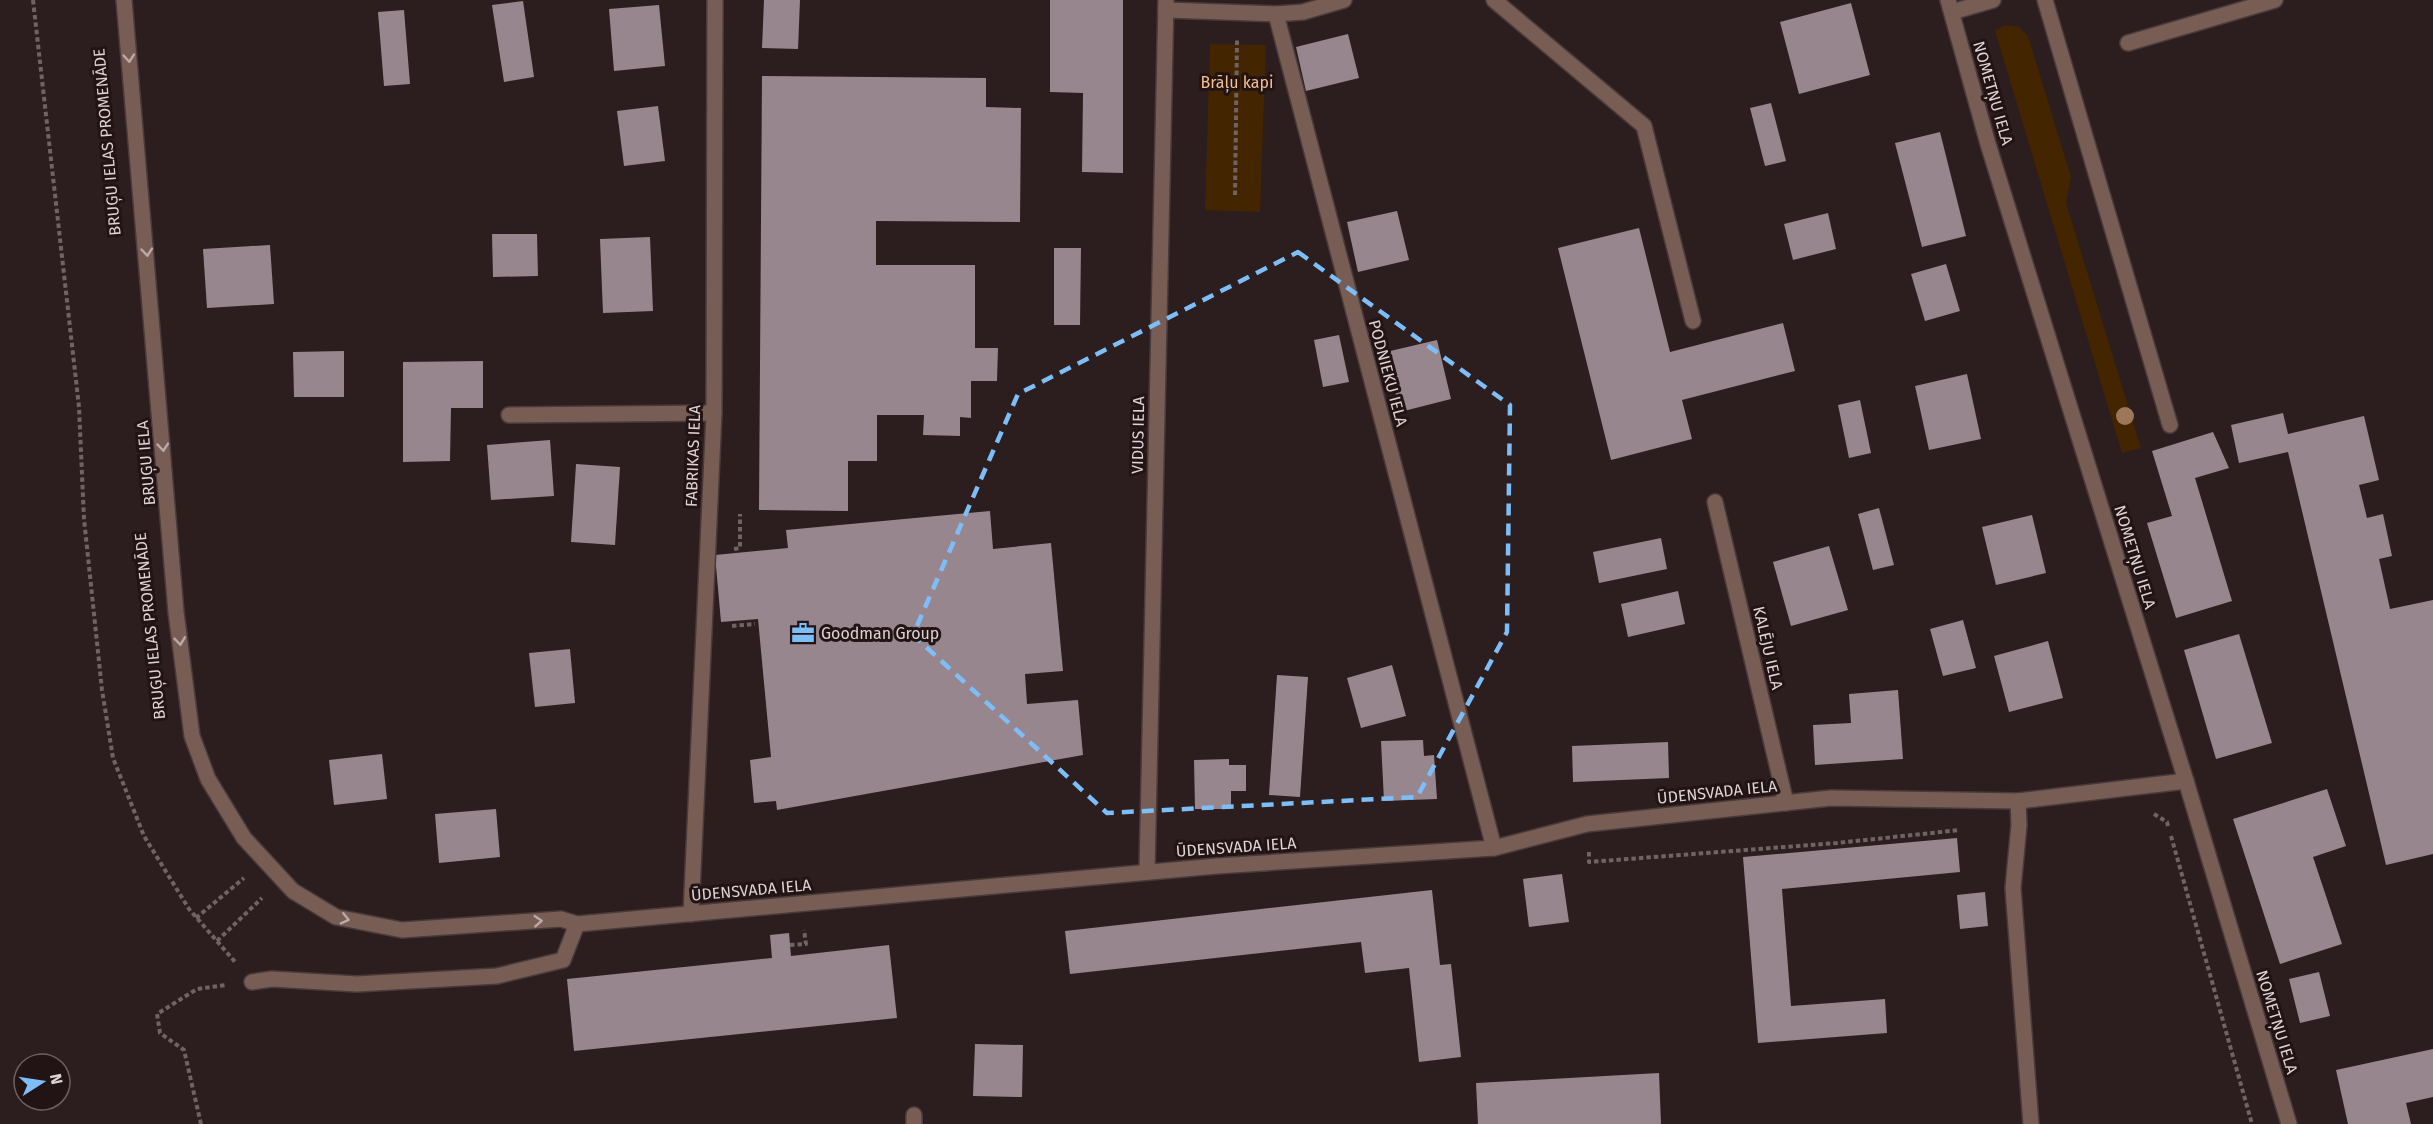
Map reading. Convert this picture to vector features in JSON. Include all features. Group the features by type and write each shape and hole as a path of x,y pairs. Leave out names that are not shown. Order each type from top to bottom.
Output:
{"street":[{"name":"BRUĢU IELA","path":"124,0 176,612 192,736 208,779 244,838 294,891"},
{"name":"FABRIKAS IELA","path":"691,914 714,413 715,0"},
{"path":"1166,5 1236,13 1276,14 1303,12 1344,0"},
{"path":"1494,0 1644,126 1693,321"},
{"path":"1950,6 1993,0"},
{"path":"2045,0 2170,425"},
{"path":"2128,43 2275,0"},
{"name":"VIDUS IELA","path":"1147,872 1166,5"},
{"name":"NOMETŅU IELA","path":"1950,6 1988,144 2186,782 2289,1124"},
{"name":"PODNIEKU IELA","path":"1276,14 1494,848"},
{"path":"509,415 714,413"},
{"name":"KALĒJU IELA","path":"1715,502 1786,803"},
{"name":"ŪDENSVADA IELA","path":"294,891 336,917 402,930 561,919 577,924 1147,872 1494,848 1587,824 1831,798 2018,801 2186,782"},
{"path":"2018,801 2019,825 2013,888 2031,1124"},
{"path":"252,982 272,979 357,984 497,976 563,960 577,924"}],"path":[{"path":"33,0 79,407 85,530 102,690 113,758 144,836 196,918 252,982"},
{"path":"1235,195 1236,13"},
{"path":"2147,810 2167,822 2252,1124"},
{"path":"1587,824 1589,862 1837,843 1964,830"},
{"path":"196,918 248,875"},
{"path":"217,941 268,892"},
{"path":"201,1124 184,1050 160,1033 157,1014 197,989 252,982"}],"highlighted area":[{"path":"1298,252 1510,405 1507,632 1417,797 1107,813 913,635 1018,394"}],"green space":[{"path":"2005,25 2019,27 2028,36 2071,177 2066,203 2141,448 2122,453 1995,31"},
{"name":"Brāļu kapi","path":"1210,44 1266,45 1260,212 1205,210"}],"building":[{"path":"764,0 800,0 798,49 762,48"},
{"path":"1050,0 1123,0 1123,173 1082,172 1083,93 1050,92"},
{"path":"523,1 534,77 504,82 492,5"},
{"path":"1851,3 1870,75 1799,94 1780,22"},
{"path":"659,5 665,66 614,71 609,9"},
{"path":"404,10 410,84 384,86 378,12"},
{"path":"1348,34 1359,78 1306,91 1296,47"},
{"path":"762,76 986,78 986,107 1021,108 1020,222 876,221 876,265 975,265 975,348 998,348 997,381 971,381 971,418 960,417 960,436 923,435 924,415 877,415 877,461 848,461 848,511 759,510"},
{"path":"1771,103 1786,161 1765,166 1750,108"},
{"path":"658,106 665,161 624,166 617,111"},
{"path":"1940,132 1966,236 1922,247 1895,143"},
{"path":"1397,211 1409,260 1358,272 1347,222"},
{"path":"1828,213 1836,249 1793,260 1784,224"},
{"path":"1639,228 1670,352 1783,323 1795,371 1682,400 1692,439 1611,460 1558,248"},
{"path":"492,234 537,234 538,276 493,277"},
{"path":"650,237 653,311 603,313 600,239"},
{"path":"270,245 274,304 207,308 203,249"},
{"path":"1054,248 1081,248 1080,325 1054,325"},
{"path":"1946,264 1960,311 1925,321 1911,274"},
{"path":"1339,335 1349,382 1323,387 1314,340"},
{"path":"1437,340 1451,399 1400,412 1386,352"},
{"path":"344,351 344,397 294,397 293,352"},
{"path":"483,361 483,408 451,408 450,461 403,462 403,362"},
{"path":"1967,374 1981,439 1929,450 1915,386"},
{"path":"1860,400 1871,453 1849,458 1838,405"},
{"path":"2283,413 2288,434 2364,416 2379,480 2359,485 2367,518 2383,514 2392,556 2379,559 2390,609 2433,600 2433,854 2386,865 2288,452 2239,463 2231,425"},
{"path":"2213,432 2229,468 2195,478 2232,601 2176,618 2147,523 2172,516 2152,451"},
{"path":"550,440 554,496 491,500 487,445"},
{"path":"576,464 620,467 615,545 571,542"},
{"path":"1879,508 1894,565 1873,570 1858,514"},
{"path":"990,511 993,549 1051,543 1063,671 1025,674 1027,704 1078,700 1083,755 777,810 776,801 754,803 750,760 771,757 758,619 721,622 715,555 788,548 786,530"},
{"path":"2032,515 2046,573 1996,585 1982,527"},
{"path":"1661,538 1667,569 1599,583 1593,552"},
{"path":"1829,546 1848,610 1791,626 1773,562"},
{"path":"1678,591 1685,624 1628,637 1621,604"},
{"path":"1963,620 1976,668 1943,676 1930,629"},
{"path":"2239,634 2272,743 2216,759 2184,650"},
{"path":"2048,641 2063,698 2009,712 1994,656"},
{"path":"570,649 575,703 535,707 529,653"},
{"path":"1392,665 1406,716 1361,728 1347,678"},
{"path":"1277,675 1308,677 1300,797 1269,795"},
{"path":"1898,690 1903,759 1815,765 1813,725 1851,723 1849,694"},
{"path":"1423,740 1424,756 1434,755 1437,799 1384,801 1381,741"},
{"path":"1668,742 1669,778 1573,782 1572,746"},
{"path":"382,754 387,799 334,805 329,760"},
{"path":"1229,759 1229,765 1246,765 1246,791 1231,791 1231,809 1195,809 1194,760"},
{"path":"2327,789 2346,846 2313,857 2342,944 2280,964 2233,819"},
{"path":"496,809 500,857 439,863 435,814"},
{"path":"1957,838 1960,872 1782,889 1791,1006 1885,999 1887,1033 1758,1043 1743,857"},
{"path":"1562,874 1569,922 1529,927 1523,879"},
{"path":"1432,890 1440,965 1451,964 1461,1057 1419,1062 1409,968 1365,973 1361,942 1070,974 1065,931"},
{"path":"1985,892 1988,926 1960,929 1957,895"},
{"path":"789,933 791,956 889,945 897,1018 574,1051 567,979 772,958 770,935"},
{"path":"2319,972 2330,1016 2300,1023 2289,979"},
{"path":"975,1044 1023,1045 1022,1097 973,1096"},
{"path":"2433,1049 2433,1097 2406,1103 2411,1124 2348,1124 2336,1070"},
{"path":"1659,1073 1661,1124 1478,1124 1476,1083"}],"place":[{"name":"Goodman Group","path":"803,633"}]}
